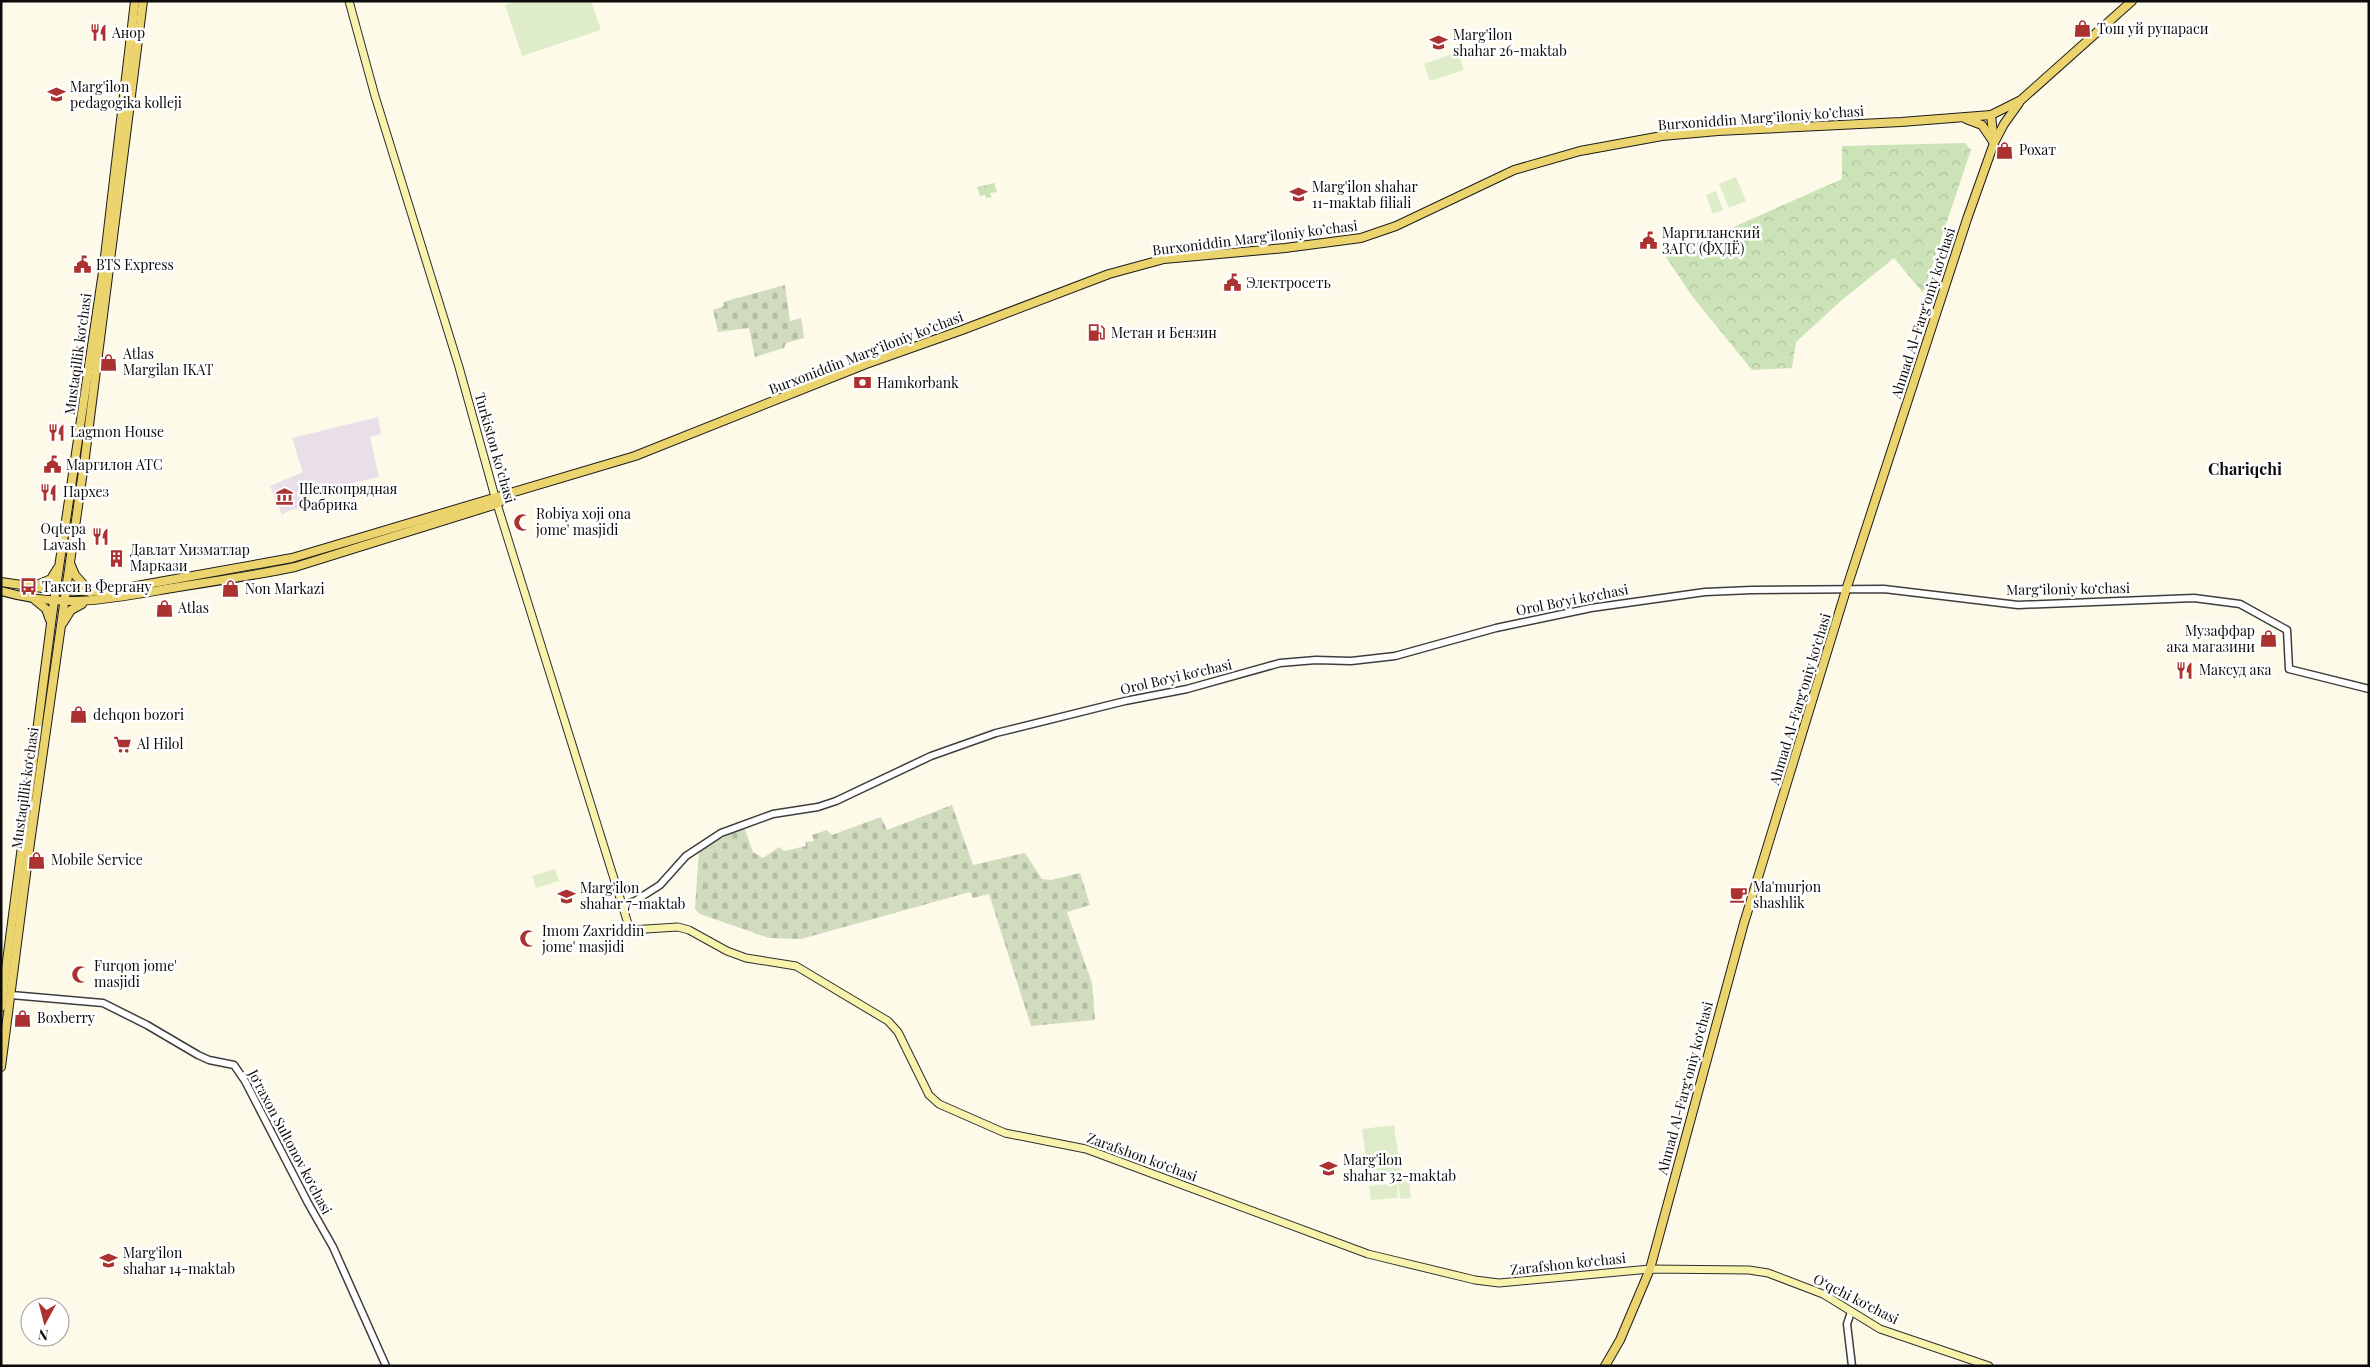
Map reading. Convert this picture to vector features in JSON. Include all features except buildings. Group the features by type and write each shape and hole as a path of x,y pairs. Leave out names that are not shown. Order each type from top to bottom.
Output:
{"main road":[{"name":"Mustaqillik koʻchasi","path":"1,1007 54,601 104,265 135,1"},
{"name":"Mustaqillik koʻchasi","path":"1,1067 31,834 110,266 143,1"},
{"name":"Turkiston ko’chasi","path":"349,1 375,96 459,367 496,500 630,930"},
{"name":"Burxoniddin Marg’iloniy ko’chasi","path":"1,591 54,601 90,602 295,567 512,493 635,456 866,364 1109,274 1164,259 1285,248 1361,238 1390,228 1514,170 1580,152 1662,136 1718,130 1965,118 1991,115 2021,100 2132,1"},
{"name":"Ahmad Al-Fargʻoniy koʻchasi","path":"1606,1366 1620,1340 1650,1269 1728,975 1846,590 1967,219 1994,143 2004,124 2021,100"},
{"path":"1991,115 1994,143"},
{"path":"1965,118 1982,125 1994,143"},
{"name":"Burxoniddin Marg’iloniy ko’chasi","path":"1,582 65,591 120,590 292,558 496,500"},
{"path":"28,587 51,579 60,562"},
{"path":"69,562 75,575 90,592"},
{"path":"26,597 39,603 46,609 50,616 51,629"},
{"path":"60,630 71,610 90,602"},
{"name":"Zarafshon koʻchasi","path":"630,930 678,927 690,930 740,956 796,966 888,1021 898,1032 929,1096 936,1102 959,1113 1004,1132 1086,1149 1368,1254 1475,1280 1498,1283 1650,1269"},
{"name":"Oʻqchi koʻchasi","path":"1650,1269 1749,1270 1768,1273 1823,1294 1880,1329 1989,1366"}],"street":[{"name":"Margʻiloniy koʻchasi","path":"1773,590 1884,589 2018,605 2194,598 2240,604 2287,630 2289,669 2369,689"},
{"name":"Orol Boʻyi koʻchasi","path":"622,905 641,898 660,885 686,856 721,833 779,812 818,807 836,801 931,756 996,733 1125,701 1187,689 1280,663 1316,660 1351,661 1395,656 1538,618 1650,598 1705,592 1773,590"},
{"name":"Joʻraxon Sultonov koʻchasi","path":"11,995 103,1003 147,1025 198,1055 209,1060 234,1065 250,1088 308,1203 333,1247 386,1366"},
{"path":"1851,1312 1847,1324 1852,1366"}],"shaded area":[{"path":"378,417 381,434 370,437 379,477 348,484 347,495 309,494 313,506 290,510 282,515 270,486 303,472 292,438"}],"green space":[{"path":"518,1 591,1 601,30 522,56 505,5"},
{"path":"1458,52 1464,70 1430,81 1424,64"},
{"path":"1965,143 1971,150 1923,293 1894,258 1842,300 1796,342 1792,368 1752,370 1692,296 1666,257 1842,179 1842,146"},
{"path":"1736,177 1746,201 1729,208 1719,184"},
{"path":"994,183 997,192 990,193 991,197 980,196 977,187"},
{"path":"1716,191 1723,210 1713,214 1706,195"},
{"path":"785,285 790,321 801,318 804,338 786,343 784,348 755,357 749,328 718,332 713,310 724,306 723,302"},
{"path":"952,805 973,865 1025,853 1042,879 1051,880 1080,873 1090,905 1067,912 1092,983 1095,1020 1031,1026 989,894 973,898 970,892 801,939 769,938 700,914 695,909 699,850 744,827 753,852 763,858 779,847 784,851 806,846 805,842 814,841 812,835 827,830 832,835 881,817 887,830"},
{"path":"555,869 559,881 536,888 532,876"},
{"path":"1394,1125 1401,1173 1369,1178 1362,1129"},
{"path":"1409,1181 1411,1198 1400,1199 1398,1182"},
{"path":"1397,1183 1398,1198 1371,1200 1369,1186"}],"place":[{"name":"Тош уй рупараси","path":"2083,29"},
{"name":"Анор","path":"98,33"},
{"name":"Marg'ilon shahar 26-maktab","path":"1439,43"},
{"name":"Marg'ilon pedagogika kolleji","path":"56,95"},
{"name":"Рохат","path":"2005,150"},
{"name":"Marg'ilon shahar 11-maktab filiali","path":"1298,195"},
{"name":"Маргиланский ЗАГС (ФХДЁ)","path":"1648,241"},
{"name":"BTS Express","path":"82,265"},
{"name":"Электросеть","path":"1232,283"},
{"name":"Метан и Бензин","path":"1097,333"},
{"name":"Atlas Margilan IKAT","path":"109,362"},
{"name":"Hamkorbank","path":"863,383"},
{"name":"Lagmon House","path":"56,432"},
{"name":"Маргилон АТС","path":"52,465"},
{"name":"Пархез","path":"49,492"},
{"name":"Шелкопрядная Фабрика","path":"285,497"},
{"name":"Robiya xoji ona jome' masjidi","path":"522,522"},
{"name":"Oqtepa Lavash","path":"100,537"},
{"name":"Давлат Хизматлар Маркази","path":"116,558"},
{"name":"Такси в Фергану","path":"28,587"},
{"name":"Non Markazi","path":"231,589"},
{"name":"Atlas","path":"164,608"},
{"name":"Музаффар ака магазини","path":"2269,639"},
{"name":"Максуд ака","path":"2185,670"},
{"name":"dehqon bozori","path":"79,715"},
{"name":"Al Hilol","path":"123,744"},
{"name":"Mobile Service","path":"37,860"},
{"name":"Ma'murjon shashlik","path":"1739,895"},
{"name":"Marg'ilon shahar 7-maktab","path":"566,896"},
{"name":"Imom Zaxriddin jome' masjidi","path":"528,939"},
{"name":"Furqon jome' masjidi","path":"80,974"},
{"name":"Boxberry","path":"23,1018"},
{"name":"Marg'ilon shahar 32-maktab","path":"1329,1168"},
{"name":"Marg'ilon shahar 14-maktab","path":"109,1261"}],"district":[{"name":"Chariqchi","path":"2245,469"}]}
